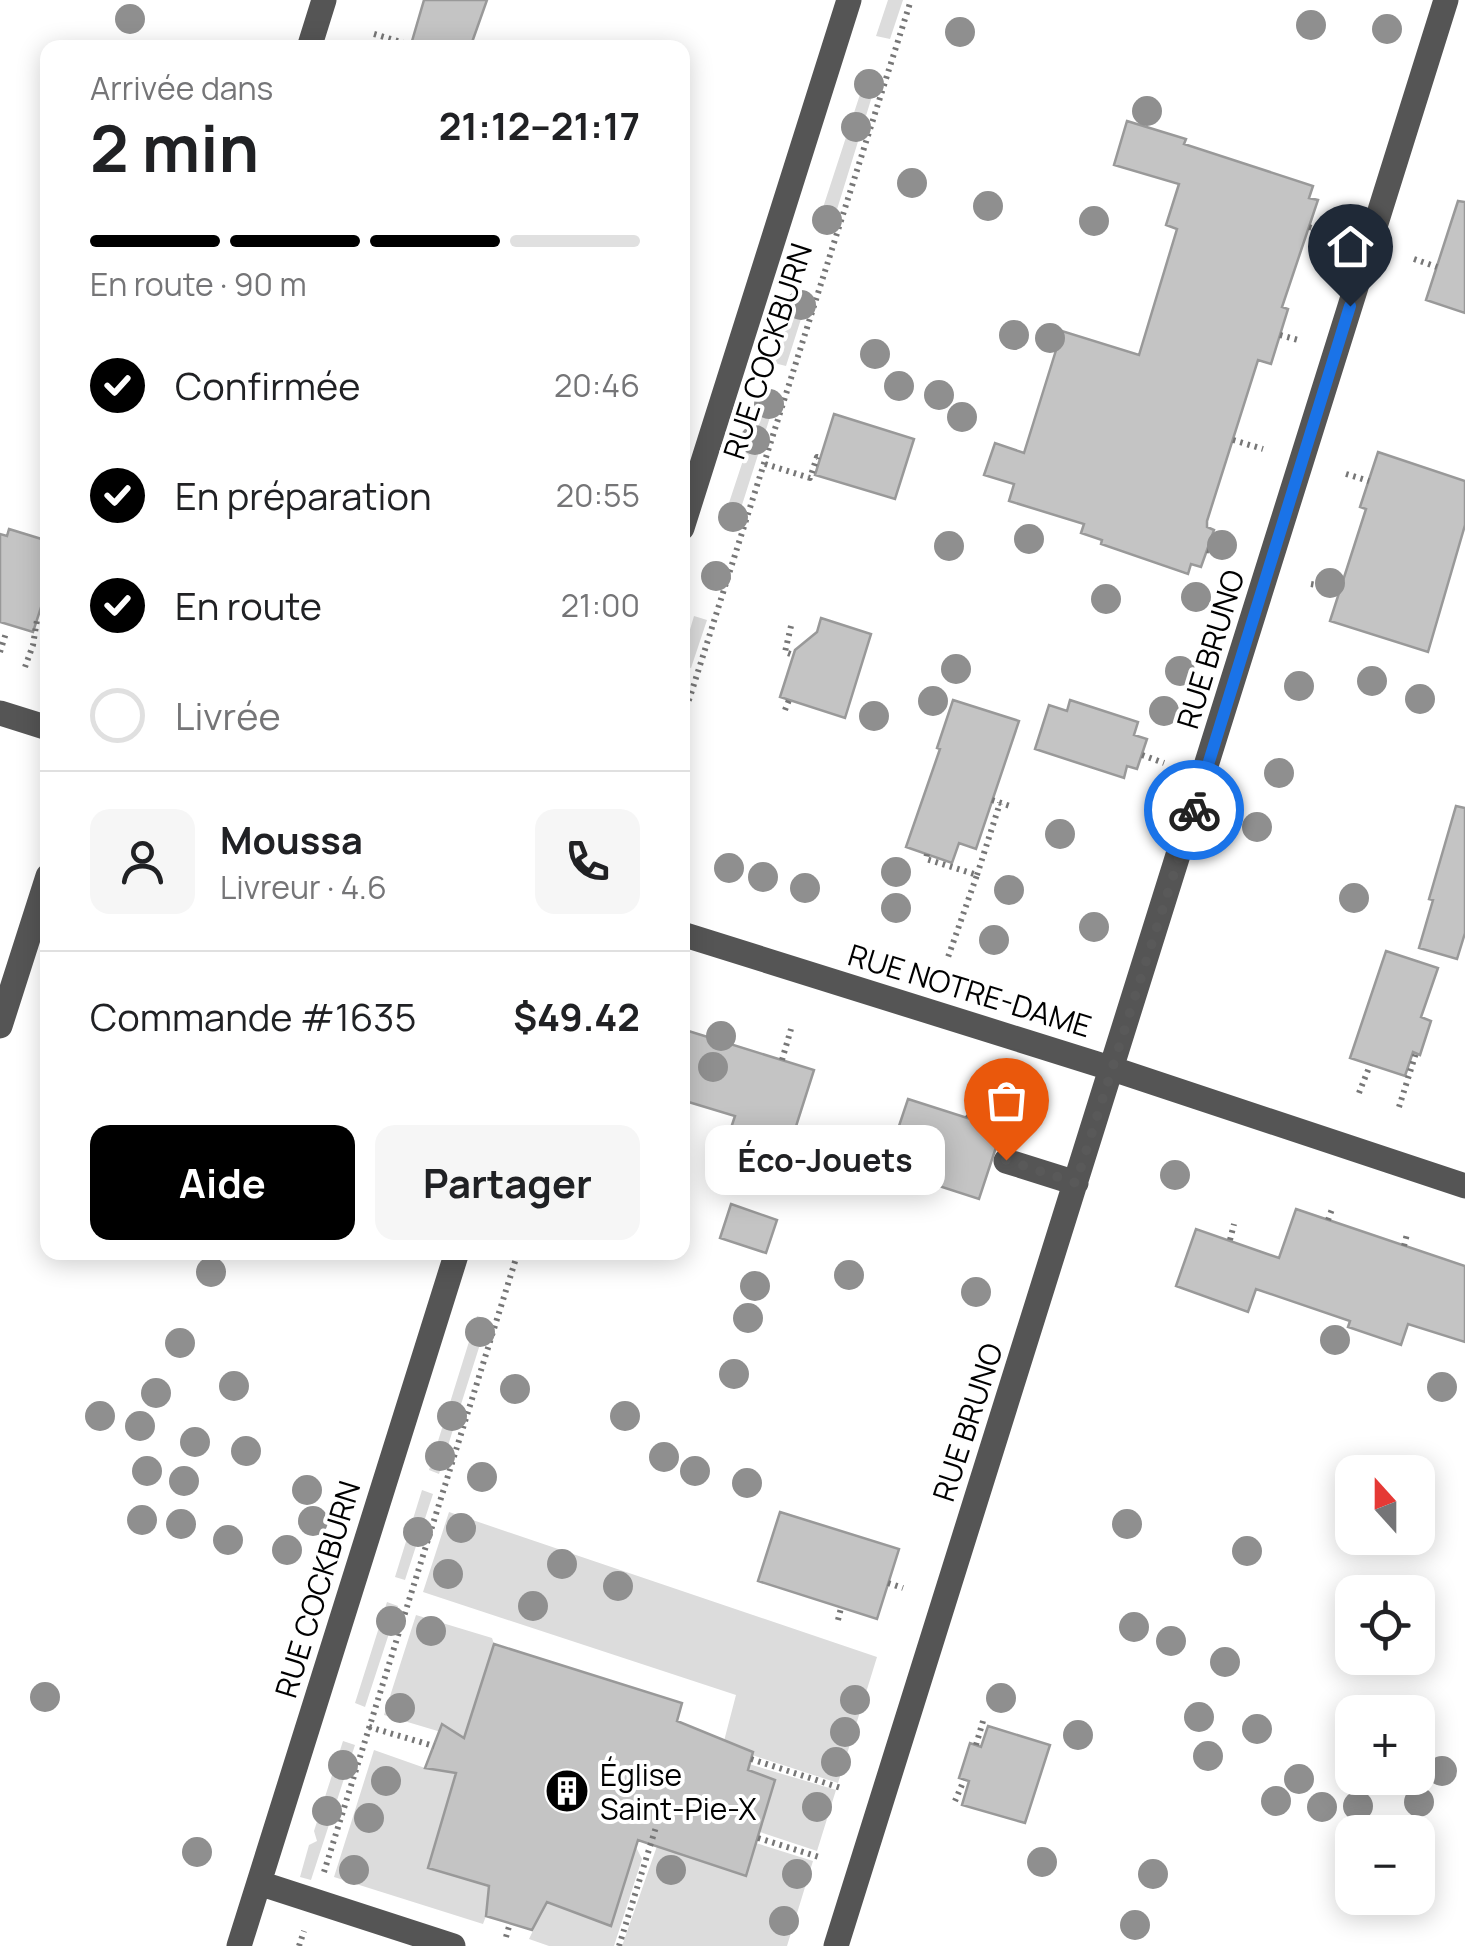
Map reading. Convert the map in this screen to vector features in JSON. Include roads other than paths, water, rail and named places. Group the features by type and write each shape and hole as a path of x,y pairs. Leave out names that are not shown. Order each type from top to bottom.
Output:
{"street":[{"path":"312,40 324,0"},
{"name":"RUE COCKBURN","path":"690,503 849,0"},
{"name":"RUE BRUNO","path":"836,1946 1446,0"},
{"path":"0,713 40,726"},
{"path":"0,1026 40,901"},
{"name":"RUE NOTRE-DAME","path":"690,937 1113,1069 1465,1186"},
{"path":"1006,1160 1076,1183"},
{"name":"RUE COCKBURN","path":"239,1946 454,1260"},
{"path":"259,1883 373,1934 453,1946"}],"place":[{"name":"Éco-Jouets","path":"1006,1160"},
{"name":"Église Saint-Pie-X","path":"567,1791"}]}
